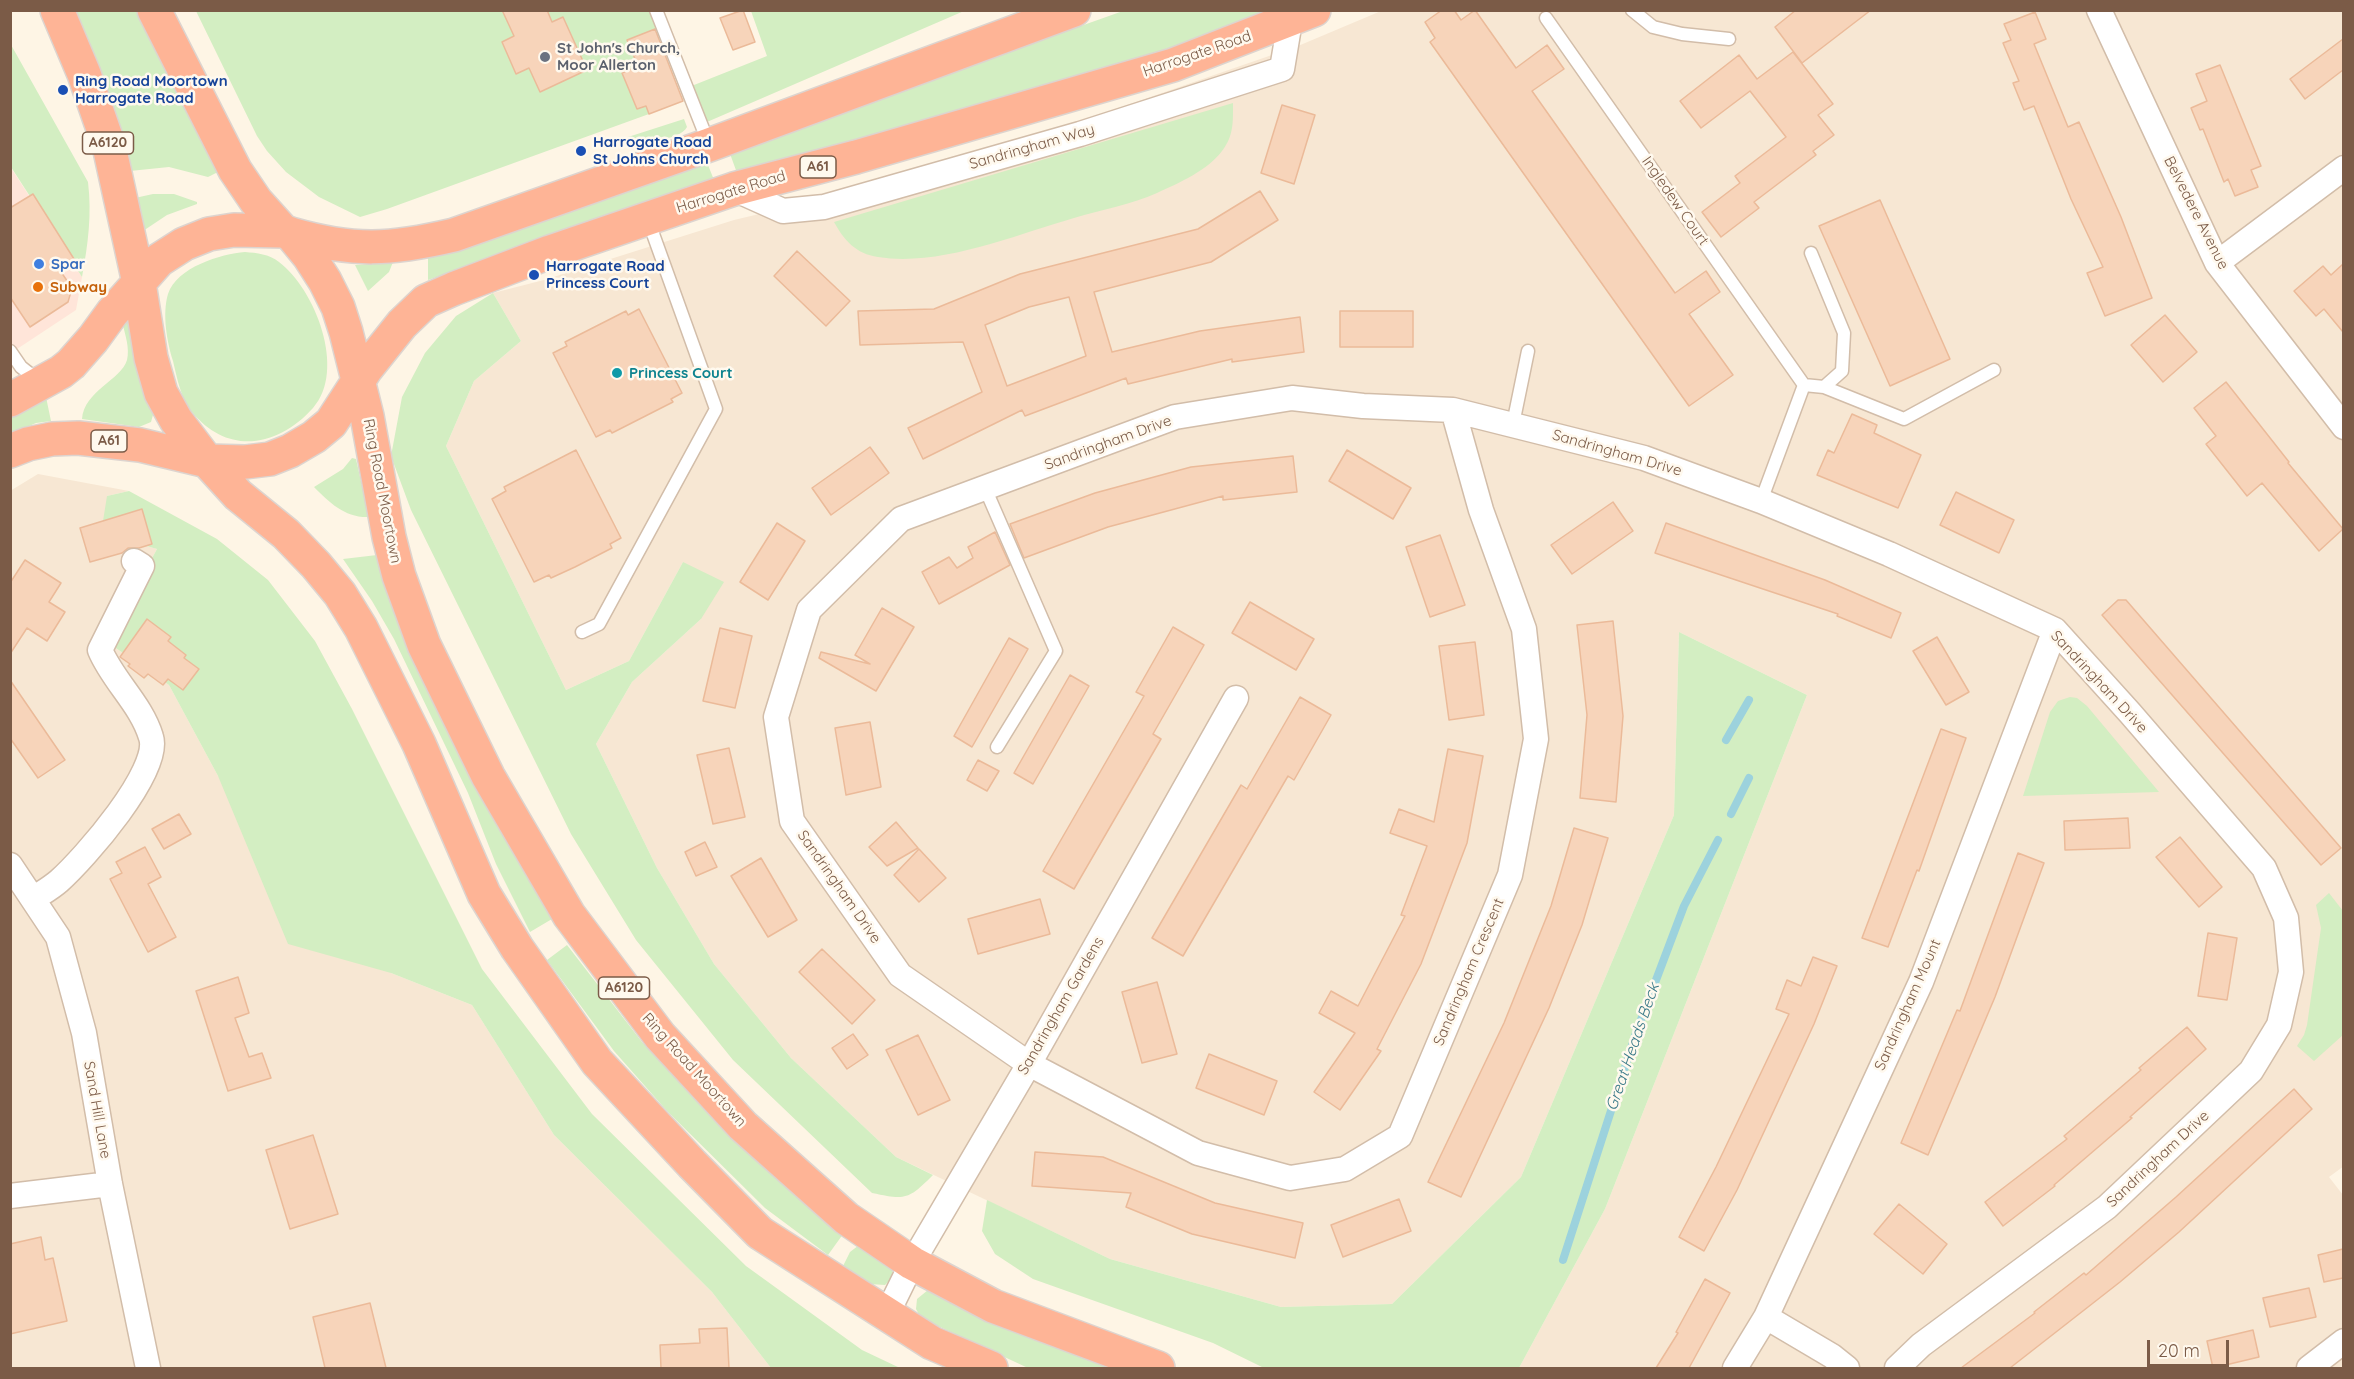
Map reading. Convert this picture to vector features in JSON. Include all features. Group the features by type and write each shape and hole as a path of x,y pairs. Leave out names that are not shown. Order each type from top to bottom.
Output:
{"highway":[{"name":"A6120","path":"57,10 84,74 109,146 139,282"},
{"path":"154,10 235,170 256,201 287,232"},
{"path":"10,400 61,372 82,352 112,313 159,260 184,244 209,234 234,230 287,232 330,245 352,247 413,244 453,235 709,146 1074,10"},
{"name":"Harrogate Road","path":"207,461 245,462 270,459 290,452 314,437 331,423 381,350 426,301 540,256 734,189 856,157 1173,65 1302,16"},
{"name":"Ring Road Moortown","path":"287,232 309,256 338,307 375,457 389,537 399,576 424,645 488,776 569,915 660,1036 743,1126 846,1218 912,1263 993,1306 1158,1368"},
{"path":"139,282 151,358 161,393 176,420 207,461 238,495 286,534 340,594 362,628 419,744 484,894 517,948 597,1062 760,1233 932,1343 991,1368"},
{"name":"A61","path":"10,451 52,439 78,438 141,446 207,461"}],"street":[{"name":"Belvedere Avenue","path":"2098,10 2217,262 2343,427"},
{"path":"2217,262 2343,168"},
{"name":"Sandringham Drive","path":"1029,1064 900,975 792,821 776,717 809,610 902,519 1175,417 1292,398 1363,406 1453,410 1644,458 1761,501 1889,554 2055,630 2264,868 2286,918 2291,972 2279,1024 2251,1071 2107,1208 1921,1345 1897,1368"},
{"name":"Sandringham Crescent","path":"1029,1064 1198,1153 1290,1178 1345,1169 1400,1136 1510,874 1536,740 1524,630 1481,510 1453,410"},
{"path":"33,899 59,881 87,853 121,810 147,767 153,739 142,715 100,650 142,566 134,561"},
{"name":"Sandringham Mount","path":"1736,1368 1766,1317 1921,982 2055,630"},
{"name":"Sandringham Gardens","path":"887,1314 912,1263 1029,1064 1236,698"},
{"name":"Sand Hill Lane","path":"10,865 58,937 84,1033 110,1184 148,1368"},
{"path":"10,1196 110,1184"},
{"path":"1766,1317 1832,1356 1847,1368"},
{"path":"2309,1368 2343,1341"}],"lane":[{"path":"656,10 709,146"},
{"path":"1632,10 1653,27 1682,34 1729,39"},
{"name":"Ingledew Court","path":"1546,18 1804,385"},
{"path":"582,632 598,624 716,409 647,219"},
{"path":"1811,253 1844,333 1842,371 1824,387"},
{"path":"10,351 21,367 41,383"},
{"path":"1513,424 1528,351"},
{"path":"1761,501 1804,385 1824,387 1904,419 1994,370"},
{"path":"985,488 1056,651 997,747"}],"shaded area":[{"path":"1381,11 2343,11 2344,1166 2329,1177 2343,1195 2343,1368 1519,1368 1605,1209 1807,695 1679,632 1674,815 1521,1177 1392,1304 1281,1307 1110,1259 896,1157 791,1058 714,964 657,868 596,744 632,682 701,619 683,562 629,661 566,690 446,446 474,381 521,341 493,293 544,280 734,220 831,197 1081,121 1298,46"},
{"name":"Spar","path":"11,168 82,277 76,310 11,353"},
{"path":"38,474 129,491 107,496 122,539 157,549 126,606 110,644 169,685 218,776 391,973 472,1005 554,1135 712,1292 771,1368 11,1368 10,491"}],"green space":[{"path":"656,10 662,26 628,40 638,66 622,73 637,109 646,106 649,114 360,217 319,197 286,172 267,151 257,136 196,11"},
{"path":"74,11 139,11 220,171 208,177 169,167 130,171"},
{"path":"751,11 964,11 700,125 689,87 767,56"},
{"path":"1123,11 1278,11 1263,18 1056,84 737,173 729,151"},
{"path":"10,43 88,182 89,230 82,277 11,167"},
{"path":"1233,103 1231,134 1216,158 1184,180 1127,204 977,248 926,258 902,259 863,253 842,235 834,222"},
{"path":"684,119 687,127 676,135 657,140 621,144 628,137"},
{"path":"706,160 714,180 428,280 428,256"},
{"path":"153,194 174,194 197,202 197,204 167,215 143,231 135,198"},
{"path":"245,252 271,257 292,274 315,310 327,352 327,373 323,392 313,408 284,431 269,438 253,441 237,440 221,435 206,426 188,407 178,381 165,319 168,294 180,276 212,259"},
{"path":"393,262 389,272 368,291 355,265"},
{"path":"493,293 521,341 474,381 446,446 566,690 629,661 683,562 724,582 701,619 632,682 596,744 657,868 714,964 791,1058 896,1157 933,1175 912,1194 892,1197 872,1193 733,1060 636,940 571,834 411,510 391,456 402,397 425,353 456,316"},
{"path":"128,319 152,406 151,422 139,427 82,419 89,401 118,374 127,360 128,346 122,322"},
{"path":"46,397 51,421 36,423 11,434 11,418"},
{"path":"352,458 356,459 369,517 360,517 345,512 332,504 314,487 343,469"},
{"path":"129,491 217,539 268,580 315,641 352,709 482,969 592,1114 746,1266 862,1350 900,1368 771,1368 712,1292 554,1135 472,1005 391,973 288,944 218,776 169,685 110,644 126,606 157,549 122,539 103,521 107,496"},
{"path":"377,555 450,729 552,919 530,932 496,864 468,793 394,639 372,601 343,559"},
{"path":"1679,632 1807,695 1605,1209 1519,1368 1264,1368 1213,1343 1033,1279 995,1254 982,1231 987,1200 1110,1259 1281,1307 1392,1304 1521,1177 1674,815"},
{"path":"2070,697 2077,698 2087,706 2159,792 2023,796 2050,712 2058,701"},
{"path":"2329,893 2343,911 2343,1035 2314,1061 2297,1046 2307,1025 2321,928 2316,905"},
{"path":"567,945 642,1042 721,1128 790,1189 846,1230 828,1255 765,1208 667,1111 614,1051 547,960"},
{"path":"863,1242 893,1268 892,1278 885,1285 869,1284 843,1266 850,1252"},
{"path":"928,1290 1117,1368 1028,1368 921,1318 916,1309 917,1299"}],"building":[{"name":"St John's Church, Moor Allerton","path":"502,10 547,10 552,22 563,17 587,70 540,92 529,68 516,74 502,42 514,36"},
{"path":"743,10 755,42 733,50 720,18"},
{"path":"1442,10 1454,10 1461,20 1475,10 1516,68 1547,45 1564,69 1532,91 1675,293 1706,271 1720,292 1689,314 1733,375 1689,406 1430,42 1435,38 1425,22"},
{"path":"1796,10 1871,10 1802,63 1775,27"},
{"path":"2035,12 2046,39 2034,44 2068,127 2079,122 2121,217 2152,298 2105,316 2087,273 2103,267 2071,199 2034,106 2024,110 2013,83 2019,81 2003,43 2011,40 2004,24"},
{"path":"655,29 683,101 649,114 646,106 637,109 622,73 638,66 627,40"},
{"path":"2343,39 2343,70 2305,99 2290,79"},
{"path":"1793,52 1833,104 1818,115 1834,135 1813,151 1816,155 1754,202 1759,208 1721,237 1702,212 1740,183 1735,176 1786,137 1750,91 1701,128 1680,101 1739,55 1757,79"},
{"path":"2220,65 2261,166 2251,170 2258,187 2235,196 2228,179 2224,182 2203,129 2200,130 2191,108 2207,101 2196,74"},
{"path":"1282,105 1315,115 1294,184 1261,173"},
{"path":"1260,191 1278,220 1211,262 1094,292 1112,352 1200,331 1300,317 1304,352 1232,362 1232,359 1128,384 1126,378 1025,416 1022,410 923,459 908,428 982,392 963,342 860,345 858,311 934,309 1020,274 1198,229","holes":["1069,297 1086,356 1007,386 985,325 1029,307"]},
{"name":"Spar","path":"33,194 74,259 59,269 72,288 68,302 30,327 10,297 10,208"},
{"path":"1880,200 1950,359 1890,386 1819,226"},
{"path":"797,251 850,301 826,326 774,276"},
{"path":"2343,264 2343,332 2324,309 2316,316 2294,291 2323,266 2331,275"},
{"name":"Princess Court","path":"639,309 682,393 671,399 673,402 612,433 610,430 596,437 553,353 567,346 565,342 626,311 628,315"},
{"path":"1340,311 1413,311 1413,347 1340,347"},
{"path":"2165,315 2197,352 2163,382 2131,345"},
{"path":"2226,382 2288,463 2343,529 2319,551 2262,483 2247,496 2206,444 2216,436 2194,408"},
{"path":"1852,414 1877,425 1874,433 1921,455 1898,508 1817,475 1828,450 1834,453"},
{"path":"870,447 889,473 831,515 812,488"},
{"path":"576,450 621,538 610,544 612,548 575,567 551,578 549,575 534,582 492,499 506,491 504,487"},
{"path":"1347,450 1411,488 1393,519 1329,481"},
{"path":"1293,456 1297,492 1223,500 1223,496 1108,527 1024,558 1010,524 1095,493 1191,467"},
{"path":"1956,492 2014,520 1999,553 1940,525"},
{"path":"1613,502 1633,531 1572,574 1551,545"},
{"path":"142,509 152,544 139,548 128,548 122,553 90,562 80,528"},
{"path":"777,523 805,541 768,600 740,582"},
{"path":"1666,523 1825,580 1901,613 1891,638 1837,616 1838,614 1655,553"},
{"path":"995,532 1010,565 939,604 922,572 949,557 957,568 973,558 968,547"},
{"path":"1440,535 1465,605 1430,617 1406,547"},
{"path":"25,560 61,583 49,602 65,612 47,641 27,628 10,654 10,583"},
{"path":"2118,600 2126,600 2341,848 2321,865 2102,615"},
{"path":"1250,602 1314,639 1296,670 1232,633"},
{"path":"882,608 914,627 876,691 819,658 821,652 870,664 855,655"},
{"path":"147,619 171,637 168,641 186,655 184,658 199,669 183,690 168,679 163,685 148,674 144,678 120,657"},
{"path":"1613,621 1623,716 1616,802 1580,798 1587,715 1577,625"},
{"path":"1173,627 1204,645 1153,734 1161,739 1074,889 1043,871 1144,696 1136,692"},
{"path":"720,628 752,636 735,708 703,701"},
{"path":"1937,637 1969,692 1946,705 1913,651"},
{"path":"1009,638 1028,649 972,747 954,736"},
{"path":"1475,642 1484,715 1449,720 1439,646"},
{"path":"1070,675 1089,686 1033,784 1014,773"},
{"path":"10,680 65,760 38,778 10,738"},
{"path":"1300,697 1331,715 1294,780 1288,776 1183,956 1152,938 1241,785 1247,789"},
{"path":"870,722 881,787 846,795 835,728"},
{"path":"1941,729 1966,738 1919,871 1917,870 1888,947 1862,938"},
{"path":"729,748 745,817 713,824 697,755"},
{"path":"1448,749 1483,756 1467,843 1421,964 1377,1049 1381,1051 1340,1110 1314,1092 1355,1033 1319,1013 1331,991 1358,1006 1405,916 1401,915 1427,846 1390,833 1399,809 1434,822"},
{"path":"978,760 999,771 987,791 967,780"},
{"path":"179,814 191,834 164,849 152,829"},
{"path":"2128,818 2130,848 2065,850 2064,821"},
{"path":"896,822 918,848 887,866 869,847"},
{"path":"1574,828 1608,838 1582,925 1549,1008 1461,1197 1428,1182 1504,1023 1551,906"},
{"path":"2180,837 2222,887 2199,907 2156,857"},
{"path":"705,842 717,867 696,876 685,852"},
{"path":"145,847 161,877 148,884 176,937 148,952 110,879 122,873 116,862"},
{"path":"919,849 946,878 919,902 894,875"},
{"path":"2018,853 2044,863 1995,997 1928,1155 1901,1143 1957,1010 1960,1011"},
{"path":"761,858 797,920 768,937 731,876"},
{"path":"1040,899 1050,934 978,954 968,919"},
{"path":"2208,933 2237,938 2227,1000 2198,996"},
{"path":"822,949 875,1000 852,1024 799,972"},
{"path":"1813,957 1837,966 1814,1024 1737,1190 1704,1251 1679,1237 1716,1167 1789,1014 1776,1009 1787,980 1801,986"},
{"path":"238,977 249,1013 235,1018 249,1057 262,1053 271,1078 228,1091 196,991"},
{"path":"1157,982 1177,1054 1142,1063 1122,992"},
{"path":"2187,1027 2206,1049 2055,1186 2003,1226 1985,1202 2067,1139 2064,1136"},
{"path":"853,1034 868,1055 847,1069 832,1048"},
{"path":"918,1035 950,1100 918,1115 886,1050"},
{"path":"1209,1054 1277,1081 1264,1115 1196,1088"},
{"path":"2294,1089 2312,1109 2179,1232 2120,1282 2010,1368 1961,1368 2084,1273 2086,1275 2176,1197"},
{"path":"313,1135 338,1214 290,1229 266,1150"},
{"path":"1035,1152 1103,1157 1215,1203 1303,1223 1295,1258 1192,1234 1126,1207 1131,1193 1032,1186"},
{"path":"1399,1199 1411,1231 1343,1257 1331,1225"},
{"path":"1899,1204 1947,1244 1923,1274 1874,1234"},
{"path":"41,1237 45,1260 53,1258 67,1321 10,1334 10,1244"},
{"path":"2343,1249 2343,1278 2324,1282 2318,1255"},
{"path":"1705,1279 1730,1293 1689,1368 1656,1368 1678,1333 1676,1332"},
{"path":"2309,1288 2316,1317 2270,1327 2263,1298"},
{"path":"370,1303 386,1368 325,1368 313,1317"},
{"path":"727,1328 729,1368 661,1368 660,1345 700,1343 699,1329"},
{"path":"2253,1330 2259,1357 2213,1368 2207,1341"}],"waterway":[{"name":"Great Heads Beck","path":"1726,740 1749,700"},
{"name":"Great Heads Beck","path":"1731,814 1749,778"},
{"name":"Great Heads Beck","path":"1563,1260 1636,1033 1684,906 1718,840"}],"place":[{"name":"St John's Church, Moor Allerton","path":"545,57"},
{"name":"Ring Road Moortown Harrogate Road","path":"63,90"},
{"name":"Harrogate Road St Johns Church","path":"581,151"},
{"name":"Spar","path":"39,264"},
{"name":"Harrogate Road Princess Court","path":"534,275"},
{"name":"Subway","path":"38,287"},
{"name":"Princess Court","path":"617,373"}]}
